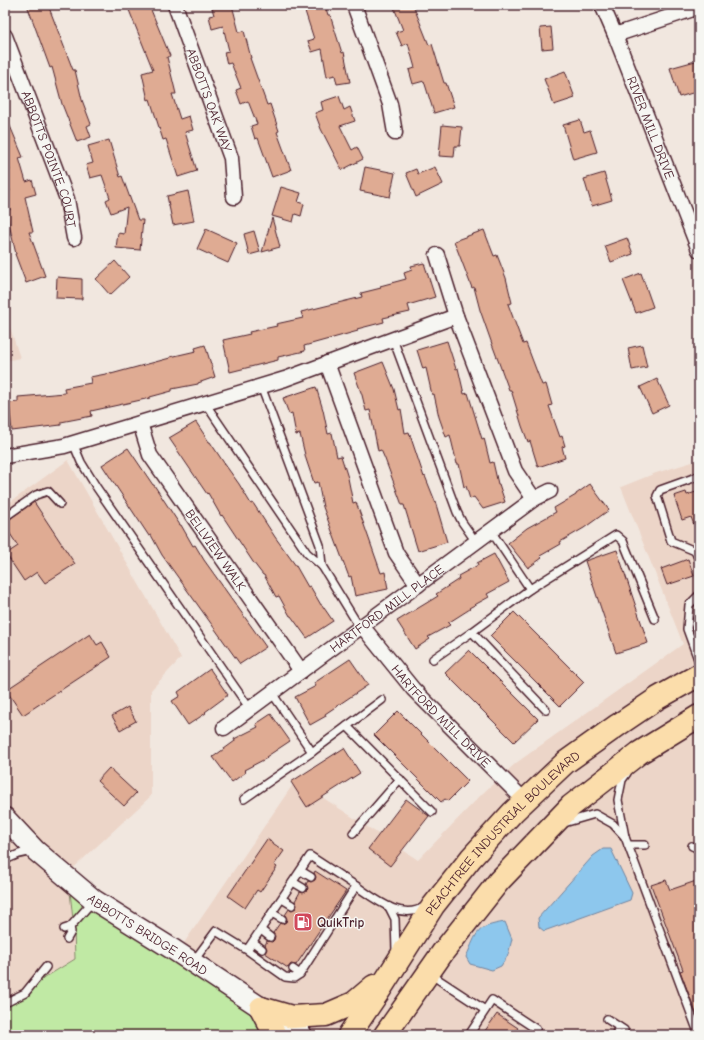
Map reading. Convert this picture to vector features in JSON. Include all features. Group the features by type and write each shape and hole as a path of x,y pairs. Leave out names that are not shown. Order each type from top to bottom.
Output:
{"highway":[{"name":"PEACHTREE INDUSTRIAL BOULEVARD","path":"349,1035 433,906 471,858 513,812 566,762 618,724 658,698 699,675"},
{"path":"385,1035 443,952 499,881 551,826 571,806 639,753 699,716"},
{"path":"261,1008 292,1017 326,1015 354,1003 394,968"},
{"path":"398,1035 410,1000"},
{"path":"261,1008 274,1035"}],"main road":[{"name":"ABBOTTS BRIDGE ROAD","path":"5,818 36,851 94,900 193,962 302,1035"}],"street":[{"name":"ABBOTTS OAK WAY","path":"175,5 231,158 234,196"},
{"path":"354,5 390,104 395,133"},
{"name":"RIVER MILL DRIVE","path":"602,5 699,250"},
{"path":"615,35 699,7"},
{"name":"ABBOTTS POINTE COURT","path":"5,36 67,199 74,238"},
{"path":"437,255 456,316 515,471 534,499"},
{"path":"5,456 64,446 261,386 456,316"},
{"path":"327,363 396,554 418,585"},
{"name":"BELLVIEW WALK","path":"140,423 150,455 301,671"},
{"name":"HARTFORD MILL PLACE","path":"224,728 534,499 550,490"},
{"name":"HARTFORD MILL DRIVE","path":"361,627 413,689 525,801"}],"lane":[{"path":"393,339 457,512 476,542"},
{"path":"261,386 320,545 322,566"},
{"path":"205,403 307,553 322,566 361,627"},
{"path":"73,443 81,462 97,488 250,709"},
{"path":"699,476 660,490 657,496 671,540 695,551 699,560"},
{"path":"5,517 36,495 48,491 60,504"},
{"path":"491,531 530,589"},
{"path":"433,659 530,589 616,535 623,541 655,619"},
{"path":"699,595 689,605 687,629 699,662"},
{"path":"699,618 695,624 699,633"},
{"path":"472,632 546,710"},
{"path":"272,693 312,752"},
{"path":"244,799 312,752 382,700"},
{"path":"348,726 432,812"},
{"path":"639,753 622,780 618,800 625,837 699,1035"},
{"path":"353,833 400,779"},
{"path":"551,826 594,814 613,824 625,837"},
{"path":"628,845 645,845"},
{"path":"5,860 19,854 36,851"},
{"path":"247,950 310,856 389,907 398,911 418,910 445,890"},
{"path":"301,870 311,877"},
{"path":"293,882 303,888"},
{"path":"193,962 216,932 247,950 285,977 294,978 300,974 308,962 316,942 336,910 356,886"},
{"path":"282,899 292,905"},
{"path":"67,939 71,932 67,928 94,900"},
{"path":"389,907 395,919 394,968"},
{"path":"272,913 282,919"},
{"path":"261,930 270,937"},
{"path":"253,942 262,949"},
{"path":"301,957 308,962"},
{"path":"5,1003 25,993 46,967"},
{"path":"293,969 300,974"},
{"path":"429,973 485,1010"},
{"path":"469,1035 492,1000 536,1029 532,1035"},
{"path":"607,1019 621,1029 615,1035"}],"shaded area":[{"path":"5,312 20,358 5,361"},
{"path":"68,460 181,658 151,690 151,796 68,873 74,929 75,959 5,1002 5,506"},
{"path":"699,460 699,1035 297,1035 173,959 296,780 418,860 483,793 516,763 683,644 621,487 656,473"}],"green space":[{"path":"68,873 297,1035 5,1035 5,1002 75,959 74,929"}],"water":[{"path":"603,849 611,849 632,893 630,900 544,931 539,927 538,918 593,856"},
{"path":"505,922 512,939 508,955 501,966 492,970 470,964 466,957 479,932 488,926"}],"building":[{"path":"27,5 48,5 73,70 75,70 82,100 91,124 87,126 91,137 77,142 62,104 52,67 50,68"},
{"path":"127,5 149,5 170,56 167,57 176,94 172,94 180,119 189,116 193,130 185,132 197,171 178,177 166,139 163,140 150,99 148,100 142,73 153,70"},
{"path":"211,5 232,5 239,32 244,31 250,58 267,105 270,104 279,131 277,132 291,170 272,177 258,138 255,139 251,126 257,124 248,101 241,104 236,90 241,88 231,63 227,64 224,52 229,51 223,26 212,29 209,16 214,15"},
{"path":"303,5 325,5 328,15 330,15 342,53 344,52 350,82 337,84 335,75 327,77 322,49 312,52 308,41 314,39"},
{"path":"393,5 413,5 429,45 432,44 444,83 446,83 454,107 434,113 424,81 413,84 409,70 415,68 408,43 402,46 396,32 403,30"},
{"path":"551,27 553,48 542,49 540,28"},
{"path":"699,60 699,91 679,97 670,68"},
{"path":"565,71 575,98 554,105 544,79"},
{"path":"339,96 344,110 350,107 355,121 340,126 352,150 357,147 363,159 342,170 321,129 315,113 323,110 321,102"},
{"path":"5,114 23,157 19,158 26,182 32,180 36,194 25,197 33,232 29,232 45,276 26,283 15,254 6,211 10,210 5,192 10,191 5,171 10,170 5,157"},
{"path":"580,120 584,132 590,130 597,152 573,159 563,125"},
{"path":"442,125 462,127 460,146 455,146 454,157 439,156"},
{"path":"109,140 120,177 122,176 138,220 143,220 140,250 116,248 118,233 124,234 127,207 111,213 106,200 110,198 102,175 90,178 86,165 93,163 88,146"},
{"path":"365,167 395,173 390,197 360,191"},
{"path":"435,167 443,184 416,197 406,173 416,169 418,174"},
{"path":"604,173 612,200 592,206 584,179"},
{"path":"281,187 301,193 298,202 304,204 301,216 295,214 293,222 272,216"},
{"path":"188,191 194,221 173,225 167,196"},
{"path":"272,218 280,247 262,252"},
{"path":"206,229 237,243 228,263 197,249"},
{"path":"484,230 494,256 497,255 506,278 512,303 508,304 523,344 526,343 542,385 546,384 552,405 549,406 560,437 562,436 565,446 562,447 565,458 538,467 530,441 528,442 522,426 511,390 509,390 492,344 480,310 474,287 472,288 454,241"},
{"path":"254,231 260,252 249,255 244,234"},
{"path":"627,238 633,254 611,262 605,246"},
{"path":"115,261 129,277 110,295 96,279"},
{"path":"424,263 435,297 408,305 410,312 383,318 384,322 304,346 305,351 278,357 278,360 230,372 223,340 250,334 249,332 277,326 276,324 303,318 301,312 362,297 361,293 406,279 404,273 412,270 411,266"},
{"path":"641,273 653,307 636,313 623,280"},
{"path":"57,277 82,279 82,299 56,298"},
{"path":"447,341 456,369 458,368 464,394 468,393 482,439 484,438 490,463 493,462 498,484 505,502 483,509 474,497 470,499 466,486 464,487 450,435 446,437 439,417 434,394 432,395 426,368 423,369 417,350"},
{"path":"205,345 215,377 198,384 172,389 172,391 150,398 91,411 92,416 61,422 61,425 12,431 9,403 18,402 18,397 65,393 64,388 91,383 90,377 111,374 196,351 195,348"},
{"path":"642,345 647,367 632,370 628,348"},
{"path":"383,362 394,389 399,410 401,409 405,433 409,432 424,477 425,476 435,501 447,542 418,551 404,505 402,505 381,450 378,451 370,410 366,411 354,373"},
{"path":"657,379 669,405 652,413 640,387"},
{"path":"316,387 328,434 332,433 337,457 341,456 348,478 353,503 356,502 381,573 385,572 388,589 355,596 351,576 349,577 323,507 318,482 314,483 300,434 296,435 292,413 289,414 283,398"},
{"path":"196,422 251,504 253,503 296,566 308,587 310,586 321,605 333,621 307,638 290,616 279,596 276,597 264,575 253,562 222,515 221,516 208,493 207,494 169,438"},
{"path":"128,448 181,525 193,546 195,545 266,647 240,664 162,555 151,535 149,536 102,465"},
{"path":"590,484 609,510 584,528 560,542 561,544 540,556 542,558 528,568 508,543 527,528 556,512 554,508 576,495"},
{"path":"699,491 698,535 691,517 682,520 674,496 686,492 687,495"},
{"path":"34,502 75,564 45,583 37,572 24,581 6,554 18,546 5,526 5,522"},
{"path":"617,550 648,643 616,653 585,561"},
{"path":"494,554 509,582 487,594 489,597 469,608 470,609 448,623 450,625 428,637 430,639 415,649 397,621 438,596 436,594 459,579 458,576"},
{"path":"688,559 694,576 667,585 661,569"},
{"path":"514,612 584,682 560,706 490,636"},
{"path":"90,634 97,645 102,642 111,657 23,715 6,690"},
{"path":"469,650 538,719 514,742 445,673"},
{"path":"350,659 368,685 325,714 326,716 310,725 295,697 316,686 314,683"},
{"path":"210,669 228,695 188,725 172,701 180,696 178,692"},
{"path":"128,707 136,721 120,730 112,716"},
{"path":"398,711 468,781 448,801 445,799 441,802 374,735"},
{"path":"271,714 290,741 266,757 267,758 244,770 246,772 232,782 213,757 235,741 234,739 258,727 256,724"},
{"path":"344,748 360,773 307,807 291,782"},
{"path":"109,768 136,793 124,806 97,781"},
{"path":"406,799 429,816 390,866 368,849"},
{"path":"267,839 284,851 274,865 277,867 260,892 257,890 245,908 228,896"},
{"name":"QuikTrip","path":"315,871 346,891 296,965 291,964 288,968 265,953 267,949 265,945 267,941 272,942 274,940 275,936 273,933 280,923 282,924 286,922 287,919 285,915 289,909 292,910 296,908 297,905 295,901 300,892 303,893 307,891 308,888 306,884 308,881 311,882 315,880"},
{"path":"666,880 670,890 699,880 699,1021 680,971 683,970 651,885"},
{"path":"497,1014 518,1028 513,1035 482,1035"}],"place":[{"name":"QuikTrip","path":"303,922"}]}
